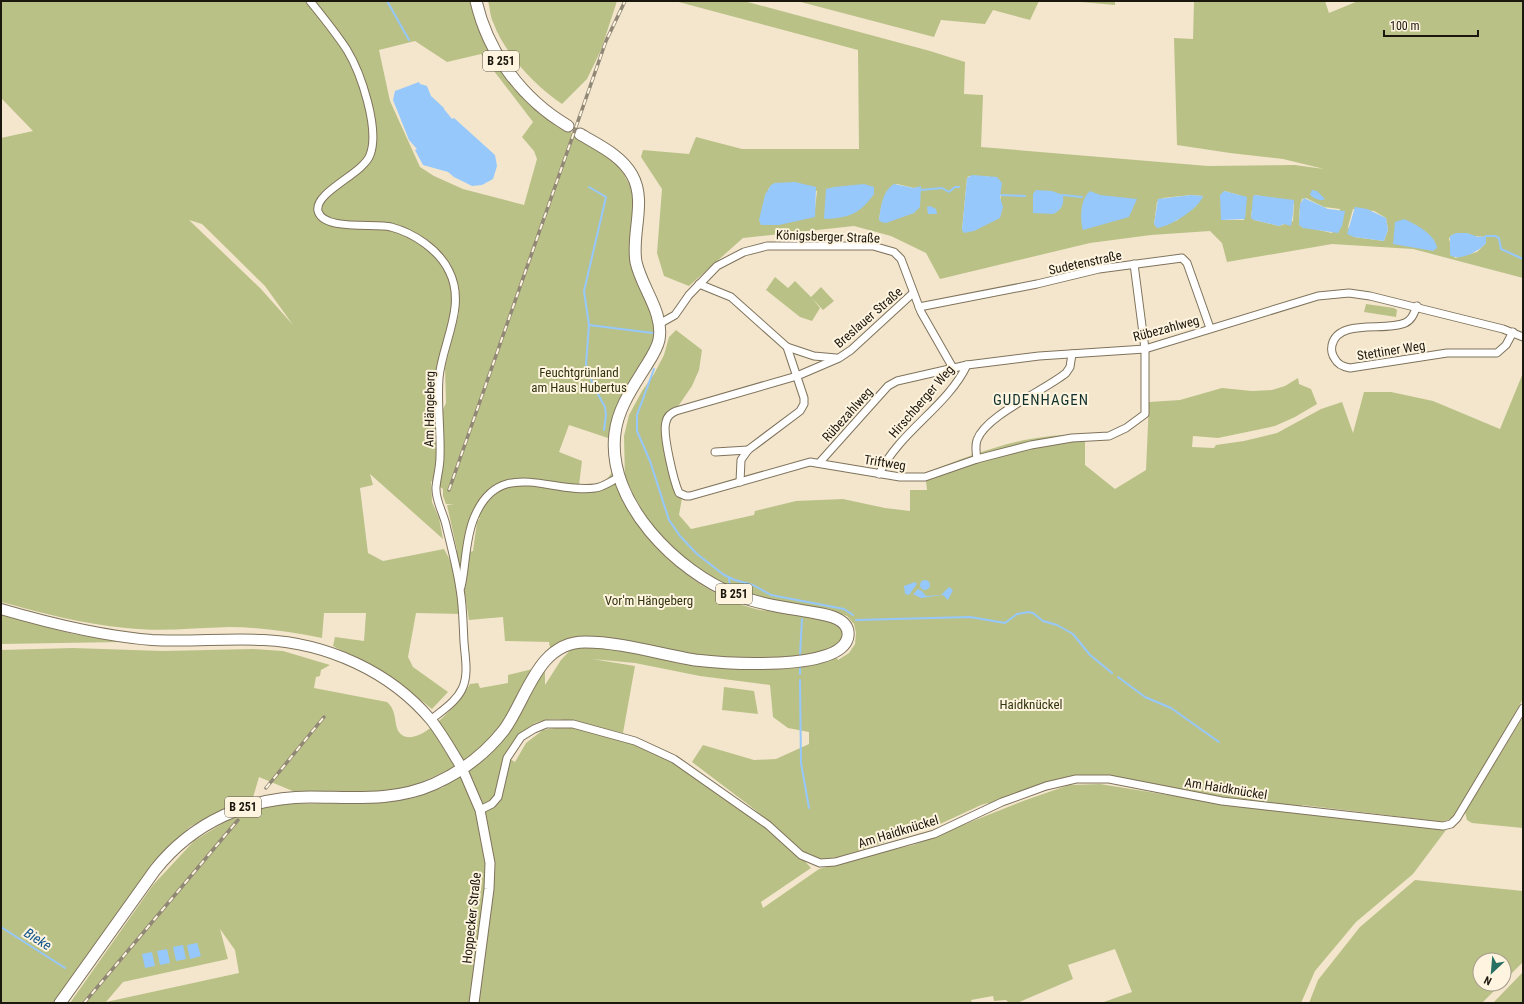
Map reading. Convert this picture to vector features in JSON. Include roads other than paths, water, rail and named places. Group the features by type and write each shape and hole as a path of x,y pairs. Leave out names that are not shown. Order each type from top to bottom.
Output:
{"main road":[{"name":"B 251","path":"476,1 491,42 509,72 534,100 568,126"},
{"name":"B 251","path":"60,1003 162,861 190,835 210,822 233,811 273,799 312,797 361,799 402,795 438,783 482,753 500,734 542,664 554,652 566,645 589,642 698,660 761,663 796,662 818,659 835,653 846,641 848,633 846,628 833,617 771,605 739,596 719,587 689,568 671,553 650,530 632,505 620,477 615,457 615,428 626,400 657,346 659,324 656,312 643,283 637,264 635,245 638,194 634,177 625,165 613,155 580,134"},
{"path":"1,609 50,622 129,638 162,640 263,640 316,648 353,662 382,678 412,701 431,720 446,741 462,768"}],"street":[{"name":"Am Hängeberg","path":"310,1 342,42 353,61 366,99 373,136 371,151 366,162 355,173 325,195 318,205 319,213 326,220 334,224 374,224 394,228 409,234 439,256 452,278 456,298 455,312 442,358 439,377 440,457 436,496 446,524 460,590 466,668 460,693 431,720"},
{"name":"Königsberger Straße","path":"659,324 675,315 699,284 724,261 757,247 869,246 886,249 899,256 912,294 953,368"},
{"name":"Sudetenstraße","path":"919,307 1037,284 1099,269 1178,258 1186,260 1210,328"},
{"name":"Triftweg","path":"797,376 676,411 666,419 665,433 680,493 690,496 806,463 820,462 880,474 922,478 977,459 1044,442 1109,436 1126,428 1145,414 1145,349 1134,264"},
{"name":"Breslauer Straße","path":"699,284 731,297 787,347 814,356 839,358"},
{"name":"Breslauer Straße","path":"787,347 797,376 839,358 851,350 912,294"},
{"name":"Rübezahlweg","path":"820,462 892,382 967,365 1072,354 1145,349 1310,298 1329,295 1362,295 1417,306 1513,332 1523,337"},
{"name":"Stettiner Weg","path":"1417,306 1412,316 1405,323 1349,329 1339,333 1335,338 1332,347 1335,360 1340,365 1350,368 1447,353 1492,353 1502,349 1513,332"},
{"path":"977,459 977,442 983,431 998,417 1066,373 1070,367 1072,354"},
{"name":"Hirschberger Weg","path":"880,474 888,457 954,386 967,365"},
{"path":"740,482 741,460 748,450 802,407 804,398 797,376"},
{"path":"714,452 748,450"},
{"path":"460,590 472,522 480,507 493,492 506,484 520,481 596,488 620,477"},
{"name":"Am Haidknückel","path":"480,810 492,804 498,797 505,762 517,741 528,732 540,726 551,723 565,723 626,738 649,746 674,758 768,824 801,855 820,863 834,862 929,836 1022,794 1062,782 1086,778 1109,779 1222,801 1265,807 1438,826 1451,824 1457,818 1523,708"},
{"name":"Hoppecker Straße","path":"462,768 480,810 489,855 490,881 474,1003"}],"water":[{"path":"419,82 420,84 427,86 431,96 444,108 452,119 454,118 495,155 497,166 493,179 482,185 472,186 454,177 448,172 423,165 415,150 417,149 409,140 393,100 395,91"},
{"path":"972,175 997,177 1002,183 1000,197 1003,207 1000,218 974,231 964,233 962,230 967,178"},
{"path":"795,182 816,187 815,217 779,225 761,225 759,220 765,195 771,185 775,183"},
{"path":"864,184 874,187 874,194 864,206 853,214 847,216 824,218 826,189"},
{"path":"894,184 914,188 921,186 920,207 914,213 886,223 881,222 879,220 881,205 887,191"},
{"path":"1036,190 1052,191 1063,195 1063,204 1060,209 1053,214 1033,213 1033,194"},
{"path":"1312,190 1317,191 1325,199 1319,200 1313,197 1310,194"},
{"path":"1090,191 1100,195 1137,199 1129,217 1083,230 1081,220 1082,209 1084,199"},
{"path":"1224,191 1247,197 1245,219 1221,220 1220,195"},
{"path":"1191,195 1203,196 1190,212 1176,221 1157,228 1154,224 1158,199"},
{"path":"1253,196 1294,200 1291,226 1284,224 1279,226 1251,218"},
{"path":"1304,198 1328,209 1345,211 1342,226 1338,233 1303,228 1299,225 1300,204"},
{"path":"930,206 936,209 937,214 928,214 927,207"},
{"path":"1355,207 1367,209 1386,218 1388,230 1384,241 1354,237 1347,234"},
{"path":"1404,219 1429,234 1433,238 1437,248 1433,251 1393,244 1395,222"},
{"path":"1456,233 1467,233 1478,237 1486,236 1486,243 1469,255 1454,257 1450,255 1450,236"},
{"path":"923,580 927,580 930,585 927,590 923,590 920,587 920,583"},
{"path":"915,582 917,584 909,595 905,594 904,586"},
{"path":"949,587 953,590 948,600 943,595 921,598 913,594 918,589 926,596 941,595"},
{"path":"197,943 201,956 190,959 187,945"},
{"path":"183,945 186,959 176,961 173,947"},
{"path":"167,949 170,963 160,965 157,951"},
{"path":"152,952 155,966 145,968 142,954"}],"waterway":[{"path":"387,1 409,40"},
{"path":"589,187 606,197 584,291 589,325 586,364 593,385 605,407 606,415 604,430"},
{"path":"921,190 942,188 949,192 955,187 959,187"},
{"path":"1001,195 1025,196"},
{"path":"1063,195 1082,197"},
{"path":"1486,236 1495,236 1499,238 1501,249 1523,259"},
{"path":"589,325 653,333"},
{"path":"654,369 637,415 637,431 650,461 669,520 680,536 697,554 724,575 753,585 771,595 844,609 853,615"},
{"path":"729,578 730,586"},
{"path":"856,620 970,617 1005,623 1017,614 1029,612 1033,613 1043,621 1057,625 1073,634 1090,655 1112,673"},
{"path":"800,655 802,619"},
{"path":"800,667 800,674"},
{"path":"1118,677 1145,697 1171,708 1219,742"},
{"path":"800,680 801,763 809,808"},
{"name":"Bieke","path":"1,927 65,968"}],"railway":[{"path":"449,490 606,41 625,1"},
{"path":"266,788 324,717"},
{"path":"84,1003 238,820"}],"district":[{"name":"GUDENHAGEN","path":"1041,400"}],"park label":[{"name":"Feuchtgrünland am Haus Hubertus","path":"579,380"},
{"name":"Vor'm Hängeberg","path":"649,600"},
{"name":"Haidknückel","path":"1031,704"}]}
